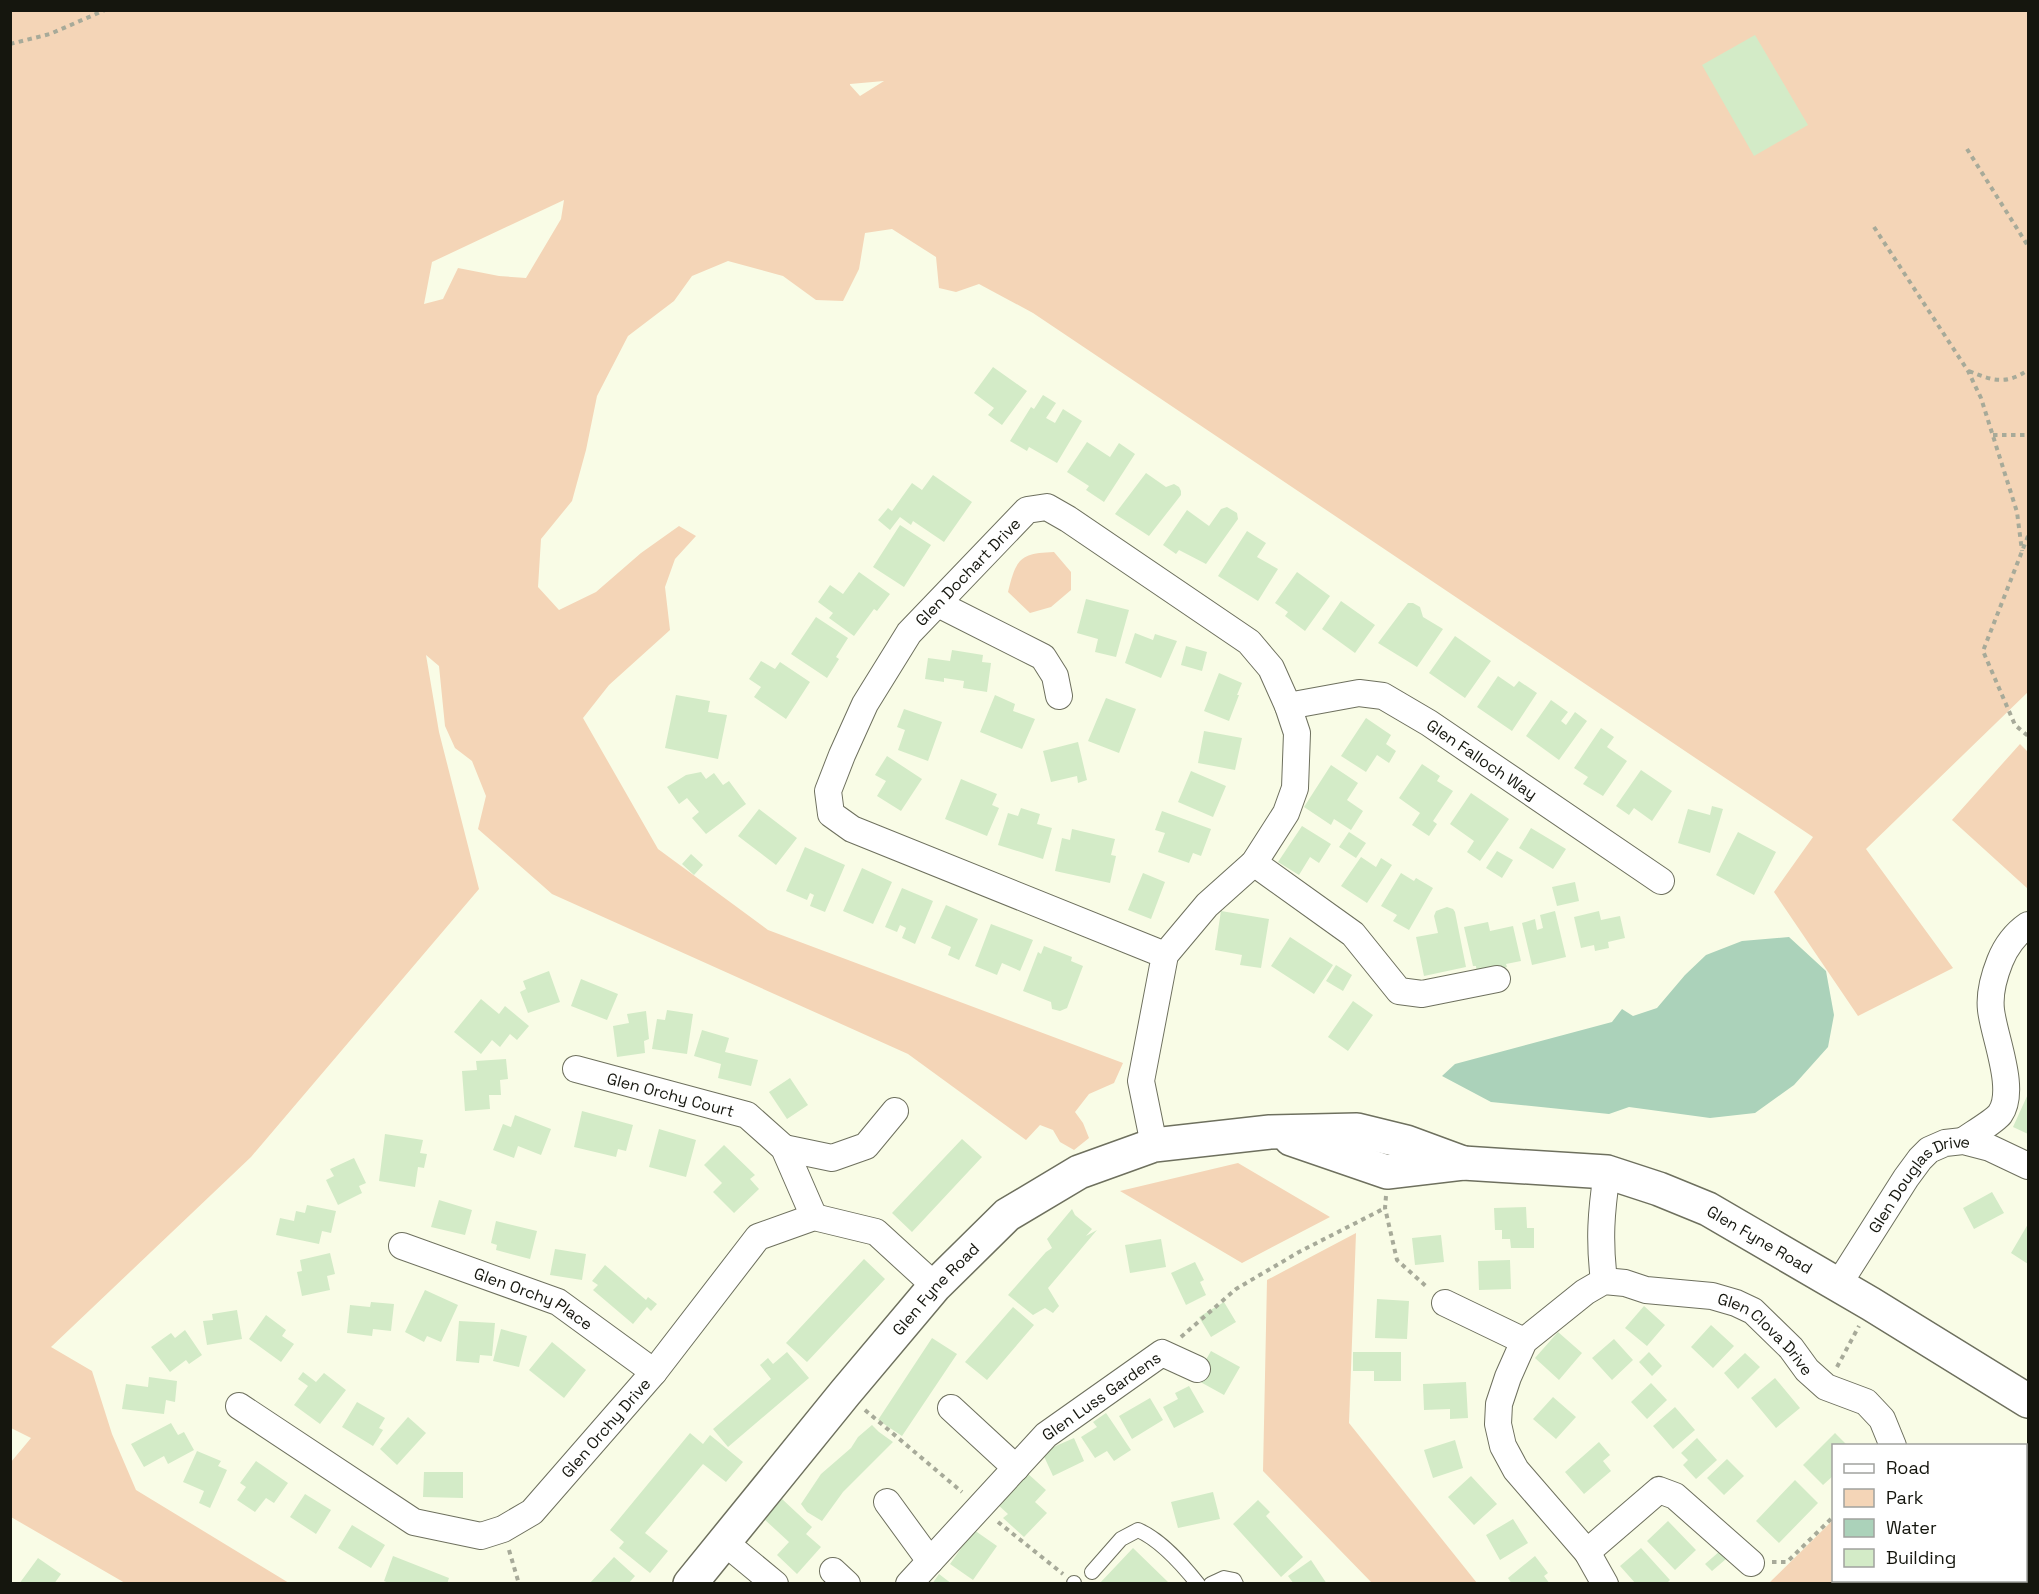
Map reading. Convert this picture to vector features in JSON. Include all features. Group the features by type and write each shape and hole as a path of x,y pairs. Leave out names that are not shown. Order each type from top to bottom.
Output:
{"street":[{"name":"Glen Dochart Drive","path":"1154,1145 1141,1081 1165,955 1207,905 1254,863 1286,813 1295,788 1297,733 1271,668 1249,642 1068,519 1047,507 1027,510 909,633 866,704 842,755 828,791 831,814 852,829 1165,955"},
{"path":"938,604 1043,657 1055,676 1059,696"},
{"name":"Glen Falloch Way","path":"1288,706 1359,693 1383,696 1438,729 1660,881"},
{"path":"1254,863 1353,934 1399,991 1422,994 1497,979"},
{"path":"1963,1141 2000,1114 2007,1097 1990,1008 1994,978 2005,949 2028,925"},
{"name":"Glen Orchy Court","path":"576,1070 747,1115 784,1148 814,1217"},
{"path":"784,1148 832,1158 866,1146 895,1111"},
{"name":"Glen Fyne Road","path":"690,1584 723,1541 935,1286 1008,1215 1079,1172 1154,1145 1270,1132 1357,1130 1406,1142 1463,1163"},
{"name":"Glen Fyne Road","path":"1270,1132 1387,1172 1463,1163 1607,1172 1659,1189 1707,1209 1871,1304 2028,1401"},
{"name":"Glen Douglas Drive","path":"1838,1285 1920,1160 1929,1150 1945,1143 1963,1141 1990,1148 2028,1166"},
{"path":"1605,1584 1587,1552 1516,1470 1503,1446 1498,1424 1499,1404 1524,1341 1585,1292 1604,1281 1600,1244 1601,1214 1607,1172"},
{"path":"814,1217 876,1232 935,1286"},
{"name":"Glen Orchy Drive","path":"239,1407 414,1521 481,1536 503,1529 532,1512 654,1372 758,1237 814,1217"},
{"name":"Glen Orchy Place","path":"402,1245 558,1302 654,1372"},
{"name":"Glen Clova Drive","path":"1604,1281 1625,1283 1646,1290 1712,1296 1753,1311 1772,1328 1807,1370 1826,1387 1866,1402 1882,1419 1892,1444"},
{"path":"1445,1304 1524,1341"},
{"name":"Glen Luss Gardens","path":"909,1584 1046,1435 1162,1353 1197,1369"},
{"path":"951,1408 1016,1468"},
{"path":"1587,1552 1659,1490 1675,1496 1751,1563"},
{"path":"887,1502 930,1562"},
{"path":"723,1541 775,1584"}],"lane":[{"path":"1092,1572 1121,1539 1138,1530 1149,1535 1187,1570 1197,1584"},
{"path":"1211,1584 1224,1578 1234,1580 1236,1584"}],"path":[{"path":"10,44 50,34 105,10"},
{"path":"1967,149 2028,246"},
{"path":"1874,227 1968,371 1981,398 2017,512 2022,551"},
{"path":"1968,371 1991,381 2011,380 2028,370"},
{"path":"1993,435 2028,435"},
{"path":"2028,536 1983,651 2015,724 2028,736"},
{"path":"1387,1172 1385,1208 1397,1260 1445,1304"},
{"path":"1162,1353 1236,1289 1299,1252 1385,1208"},
{"path":"1826,1387 1871,1304"},
{"path":"845,1393 1074,1583"},
{"path":"1751,1563 1786,1562 1832,1517"},
{"path":"503,1529 519,1584"}],"green space":[{"path":"11,11 2028,11 2028,692 1866,849 1953,968 1858,1016 1774,892 1813,837 1033,313 979,284 956,292 939,288 936,257 892,229 865,233 859,269 843,301 816,300 783,276 728,261 692,276 674,301 628,336 597,396 586,450 572,501 541,539 538,587 559,610 596,592 641,553 679,526 696,536 675,559 665,587 670,630 609,685 583,718 658,849 768,930 1123,1063 1114,1083 1089,1094 1075,1112 1083,1123 1089,1138 1074,1150 1060,1142 1053,1130 1040,1125 1026,1140 908,1054 552,894 478,829 486,796 472,761 455,748 445,726 439,666 426,655 439,732 479,889 251,1157 51,1347 92,1371 112,1434 136,1490 289,1583 125,1583 11,1517 11,1462 31,1438 11,1428","holes":["884,81 860,96 850,85 850,84","564,200 561,219 526,278 499,276 458,268 443,299 424,304 432,262"]},
{"path":"1054,552 1071,572 1071,590 1051,607 1030,613 1008,592 1014,572 1021,560 1026,557"},
{"path":"2020,744 2028,752 2028,889 1952,820"},
{"path":"1238,1163 1330,1217 1242,1263 1120,1191"},
{"path":"1356,1233 1349,1423 1477,1583 1372,1583 1263,1471 1267,1280"},
{"path":"1832,1521 1832,1582 1869,1582 1868,1584 1768,1584"}],"water":[{"path":"1789,937 1826,971 1834,1015 1828,1047 1794,1085 1755,1113 1710,1118 1629,1107 1609,1114 1491,1102 1442,1076 1455,1064 1612,1022 1622,1009 1633,1016 1657,1008 1685,975 1706,955 1742,941"}],"building":[{"path":"1755,35 1808,125 1754,156 1702,65"},
{"path":"993,367 1027,391 1002,425 988,415 994,408 974,393"},
{"path":"1043,395 1056,403 1046,418 1055,423 1063,409 1082,421 1057,463 1029,447 1027,451 1010,441 1031,407 1034,409"},
{"path":"1087,442 1110,457 1119,443 1135,454 1104,502 1086,490 1089,486 1067,472"},
{"path":"1146,473 1166,487 1174,484 1181,491 1181,495 1149,536 1115,514"},
{"path":"933,475 972,502 944,542 913,521 911,525 900,517 890,530 878,520 888,508 892,511 912,483 922,490"},
{"path":"1227,507 1237,513 1238,519 1206,564 1179,550 1176,554 1163,545 1187,510 1209,526 1221,509"},
{"path":"900,525 931,545 904,587 873,567"},
{"path":"1247,531 1266,543 1257,557 1278,569 1258,601 1218,576"},
{"path":"859,572 890,594 877,611 874,609 854,636 829,618 833,613 818,602 830,585 843,594"},
{"path":"1297,572 1330,596 1305,631 1285,616 1288,612 1275,603"},
{"path":"1086,599 1129,610 1116,657 1095,652 1098,639 1077,633"},
{"path":"1341,601 1375,625 1355,653 1322,629"},
{"path":"1408,603 1420,607 1423,617 1443,629 1417,667 1378,643"},
{"path":"816,617 848,638 827,678 791,654"},
{"path":"1135,633 1153,640 1155,634 1177,641 1161,678 1125,663"},
{"path":"1455,636 1491,661 1465,698 1429,673"},
{"path":"1186,646 1207,652 1202,671 1181,665"},
{"path":"952,650 983,655 982,662 991,663 987,692 963,688 964,681 944,678 944,682 925,679 928,658 950,661"},
{"path":"761,661 775,669 780,662 810,682 786,719 754,697 761,687 749,679"},
{"path":"1219,673 1242,683 1229,721 1204,711"},
{"path":"1498,676 1514,687 1519,681 1537,693 1512,731 1477,707"},
{"path":"676,695 710,701 708,712 727,715 718,759 665,748"},
{"path":"995,695 1015,704 1013,711 1035,719 1022,749 980,732"},
{"path":"1106,698 1136,709 1119,753 1088,741"},
{"path":"1551,700 1568,712 1561,721 1566,725 1575,712 1587,721 1559,760 1526,736"},
{"path":"904,709 942,722 928,761 898,750 905,730 897,727"},
{"path":"1366,718 1391,735 1386,744 1396,751 1389,763 1377,755 1366,772 1341,756"},
{"path":"1601,728 1614,737 1607,747 1627,761 1603,796 1583,784 1588,777 1574,768"},
{"path":"1204,731 1242,738 1235,770 1198,763"},
{"path":"1078,742 1087,780 1078,783 1077,776 1051,782 1043,751"},
{"path":"887,756 922,779 901,811 877,796 886,781 875,775"},
{"path":"1422,764 1440,776 1437,781 1453,791 1433,821 1437,824 1429,836 1412,825 1420,813 1399,798"},
{"path":"1331,765 1358,783 1347,800 1363,811 1351,830 1334,819 1331,825 1304,807"},
{"path":"1641,770 1672,791 1652,821 1634,808 1629,815 1616,806"},
{"path":"1191,771 1226,786 1213,817 1178,802"},
{"path":"701,772 706,779 714,773 723,785 729,781 746,804 706,834 692,818 699,812 687,798 679,804 667,787 686,775"},
{"path":"961,779 997,794 992,805 999,808 987,836 945,819"},
{"path":"1471,793 1509,819 1480,861 1467,852 1474,841 1450,824"},
{"path":"1712,806 1723,809 1710,853 1678,843 1688,809 1710,815"},
{"path":"1021,808 1040,814 1037,824 1052,828 1043,859 998,845 1008,813 1018,816"},
{"path":"759,809 797,838 776,865 738,836"},
{"path":"1162,811 1211,829 1201,856 1193,853 1189,863 1158,852 1165,833 1155,830"},
{"path":"1302,826 1331,844 1319,863 1310,857 1299,875 1278,862"},
{"path":"1531,828 1566,849 1553,869 1519,848"},
{"path":"1072,829 1115,839 1111,855 1116,856 1110,883 1055,871 1062,838 1070,840"},
{"path":"1349,832 1366,843 1356,858 1339,847"},
{"path":"1738,832 1776,852 1754,895 1716,875"},
{"path":"805,847 845,865 825,912 810,906 814,895 810,893 807,900 786,891"},
{"path":"1497,851 1513,860 1502,878 1486,868"},
{"path":"691,854 703,865 694,875 682,864"},
{"path":"1361,857 1376,867 1381,858 1392,865 1367,903 1341,886"},
{"path":"862,868 892,882 873,924 843,911"},
{"path":"1143,873 1165,882 1151,919 1128,910"},
{"path":"1401,873 1414,881 1416,878 1433,888 1409,930 1393,921 1397,915 1381,906"},
{"path":"1575,882 1579,901 1557,906 1552,887"},
{"path":"902,888 933,901 915,944 902,938 906,928 900,925 897,932 885,927"},
{"path":"946,905 978,919 959,960 948,955 951,947 931,938"},
{"path":"1447,907 1455,912 1466,967 1424,976 1416,937 1438,933 1434,916 1436,911"},
{"path":"1221,911 1269,919 1261,968 1240,965 1242,955 1215,950"},
{"path":"1555,911 1566,957 1532,965 1522,923 1535,919 1537,930 1543,928 1540,915"},
{"path":"1599,911 1601,920 1620,916 1625,938 1608,942 1609,948 1595,951 1594,945 1581,948 1574,917"},
{"path":"1488,922 1490,931 1513,926 1521,961 1477,974 1464,927"},
{"path":"991,924 1033,940 1020,971 1002,963 997,975 975,966"},
{"path":"1290,937 1333,965 1314,994 1271,966"},
{"path":"1044,946 1072,957 1071,961 1083,966 1067,1008 1060,1011 1052,1009 1051,1002 1023,991 1038,952 1041,954"},
{"path":"1336,965 1352,975 1343,991 1326,981"},
{"path":"549,971 560,1002 528,1013 520,992 526,989 523,981"},
{"path":"581,979 618,994 607,1020 571,1006"},
{"path":"481,999 499,1014 505,1006 529,1026 517,1040 510,1034 500,1047 492,1040 481,1054 454,1032"},
{"path":"1353,1001 1373,1015 1348,1051 1328,1037"},
{"path":"667,1010 693,1014 687,1054 652,1049 657,1019 665,1020"},
{"path":"646,1011 649,1039 644,1041 645,1053 617,1057 613,1026 629,1023 627,1014"},
{"path":"702,1030 729,1038 725,1052 758,1060 751,1086 718,1078 721,1064 694,1056"},
{"path":"506,1059 508,1079 500,1080 501,1095 489,1095 490,1109 465,1111 462,1071 477,1070 476,1061"},
{"path":"790,1078 808,1105 787,1119 769,1092"},
{"path":"2028,1094 2028,1134 2013,1127"},
{"path":"582,1111 633,1125 626,1151 618,1149 616,1157 574,1147"},
{"path":"515,1115 551,1129 541,1155 518,1146 514,1158 493,1150 503,1124 511,1127"},
{"path":"659,1129 696,1140 686,1177 649,1167"},
{"path":"385,1134 423,1140 420,1153 427,1154 424,1168 418,1167 415,1187 379,1181"},
{"path":"962,1139 982,1157 912,1232 892,1213"},
{"path":"724,1145 755,1175 750,1179 759,1189 734,1213 713,1192 722,1183 704,1165"},
{"path":"354,1158 366,1183 359,1186 362,1193 338,1205 326,1180 334,1176 330,1169"},
{"path":"1992,1192 2004,1213 1974,1229 1963,1208"},
{"path":"439,1200 472,1210 465,1235 431,1227"},
{"path":"307,1205 336,1211 331,1233 322,1231 319,1244 276,1235 280,1218 294,1221 296,1211 305,1213"},
{"path":"1526,1207 1527,1228 1534,1228 1534,1248 1511,1248 1510,1239 1502,1239 1502,1230 1495,1230 1494,1208"},
{"path":"1072,1209 1075,1215 1092,1229 1086,1236 1097,1230 1048,1288 1059,1306 1053,1313 1045,1308 1033,1315 1008,1295 1052,1248 1047,1239"},
{"path":"496,1221 537,1231 530,1259 496,1250 497,1245 491,1243"},
{"path":"2028,1224 2028,1264 2011,1253"},
{"path":"1441,1235 1444,1262 1415,1265 1412,1238"},
{"path":"1161,1239 1166,1267 1130,1273 1125,1245"},
{"path":"555,1249 586,1254 582,1280 550,1275"},
{"path":"330,1253 335,1274 327,1276 330,1290 302,1296 297,1272 302,1271 300,1260"},
{"path":"864,1259 885,1279 807,1362 786,1343"},
{"path":"1510,1260 1511,1289 1479,1290 1478,1261"},
{"path":"1195,1262 1204,1280 1200,1282 1206,1295 1186,1305 1171,1273"},
{"path":"605,1265 646,1300 648,1297 657,1304 651,1311 647,1307 633,1324 593,1290 598,1285 592,1281"},
{"path":"425,1290 458,1305 441,1342 427,1336 424,1342 405,1332"},
{"path":"1377,1299 1409,1301 1407,1339 1375,1338"},
{"path":"371,1302 394,1304 391,1331 373,1329 372,1336 347,1333 350,1305 370,1307"},
{"path":"1224,1302 1236,1322 1211,1337 1199,1317"},
{"path":"1644,1306 1665,1325 1647,1346 1625,1328"},
{"path":"1013,1307 1034,1325 987,1380 965,1362"},
{"path":"237,1310 242,1339 207,1345 203,1321 213,1320 212,1314"},
{"path":"266,1315 286,1330 282,1336 294,1344 281,1362 249,1339"},
{"path":"459,1321 495,1323 492,1356 480,1355 479,1363 456,1361"},
{"path":"1711,1325 1734,1346 1713,1368 1691,1347"},
{"path":"501,1329 527,1336 519,1367 493,1361"},
{"path":"185,1330 202,1355 189,1364 186,1360 170,1372 151,1347 171,1333 175,1338"},
{"path":"1558,1332 1582,1353 1559,1380 1535,1358"},
{"path":"932,1338 957,1354 902,1436 878,1420"},
{"path":"1614,1339 1633,1360 1612,1380 1592,1358"},
{"path":"552,1342 586,1370 564,1398 529,1370"},
{"path":"1211,1351 1240,1367 1224,1395 1195,1379"},
{"path":"787,1352 809,1378 728,1447 713,1429 771,1379 760,1365 768,1358 773,1364"},
{"path":"1353,1352 1401,1352 1401,1381 1374,1381 1374,1371 1353,1371"},
{"path":"1649,1352 1662,1366 1652,1376 1639,1362"},
{"path":"1745,1353 1760,1367 1738,1389 1724,1373"},
{"path":"303,1372 316,1382 324,1373 346,1390 320,1424 294,1405 308,1386 298,1379"},
{"path":"149,1377 177,1381 175,1402 166,1400 164,1414 122,1409 126,1384 148,1387"},
{"path":"1775,1378 1800,1408 1776,1428 1751,1398"},
{"path":"1466,1382 1468,1418 1450,1419 1450,1409 1424,1410 1423,1384"},
{"path":"1651,1383 1667,1400 1647,1419 1631,1402"},
{"path":"1189,1386 1204,1412 1174,1428 1163,1407 1178,1399 1175,1393"},
{"path":"1553,1397 1576,1417 1556,1439 1533,1419"},
{"path":"1150,1398 1163,1420 1132,1439 1119,1416"},
{"path":"357,1402 385,1418 379,1428 383,1430 373,1446 342,1427"},
{"path":"1675,1407 1695,1430 1673,1449 1653,1426"},
{"path":"1106,1413 1131,1450 1114,1461 1107,1451 1095,1458 1081,1437 1097,1427 1093,1422"},
{"path":"408,1417 426,1433 397,1465 380,1449"},
{"path":"171,1423 178,1435 184,1432 194,1450 168,1464 164,1456 144,1467 131,1444"},
{"path":"872,1425 893,1442 843,1492 822,1521 807,1512 801,1504 821,1474 851,1448 858,1437"},
{"path":"690,1433 703,1444 710,1435 743,1462 726,1482 703,1464 645,1533 668,1551 650,1573 619,1548 624,1542 610,1530"},
{"path":"1835,1433 1846,1444 1832,1444 1832,1477 1823,1485 1803,1465"},
{"path":"1074,1438 1084,1461 1053,1476 1042,1452"},
{"path":"1697,1438 1717,1460 1696,1479 1683,1465 1688,1460 1681,1453"},
{"path":"1455,1440 1463,1468 1433,1478 1424,1450"},
{"path":"1599,1442 1610,1455 1603,1461 1611,1471 1584,1494 1565,1472"},
{"path":"197,1451 221,1461 218,1466 227,1470 210,1508 199,1503 204,1491 183,1482"},
{"path":"1727,1459 1744,1476 1724,1495 1707,1478"},
{"path":"256,1461 288,1483 274,1503 266,1498 255,1512 237,1500 246,1487 240,1483"},
{"path":"424,1472 463,1472 463,1498 423,1497"},
{"path":"1026,1472 1046,1490 1035,1502 1047,1513 1024,1537 1003,1518 1008,1514 996,1503"},
{"path":"1471,1476 1497,1504 1474,1525 1448,1497"},
{"path":"1795,1480 1818,1503 1779,1543 1756,1521"},
{"path":"1213,1492 1220,1519 1178,1528 1171,1502"},
{"path":"305,1494 331,1510 316,1534 290,1517"},
{"path":"782,1499 812,1527 806,1534 821,1547 797,1574 777,1555 789,1542 764,1519"},
{"path":"1258,1500 1270,1512 1266,1516 1303,1557 1281,1577 1233,1524"},
{"path":"1513,1519 1528,1543 1500,1560 1486,1535"},
{"path":"1668,1521 1696,1550 1675,1570 1647,1541"},
{"path":"352,1525 385,1545 371,1568 338,1548"},
{"path":"974,1530 997,1546 973,1580 950,1564"},
{"path":"1133,1548 1168,1582 1166,1584 1099,1584"},
{"path":"1641,1548 1670,1580 1666,1584 1636,1584 1620,1566"},
{"path":"1720,1551 1726,1559 1712,1571 1705,1564"},
{"path":"393,1556 449,1578 447,1584 391,1584 384,1581"},
{"path":"1535,1556 1548,1573 1544,1576 1550,1584 1512,1584 1508,1578"},
{"path":"614,1557 635,1576 628,1584 589,1584"},
{"path":"38,1558 61,1574 54,1584 19,1584"},
{"path":"1311,1560 1327,1584 1294,1584 1288,1576"},
{"path":"939,1574 952,1584 932,1584"},
{"path":"1928,1582 1960,1582 1959,1584 1927,1584"}]}
